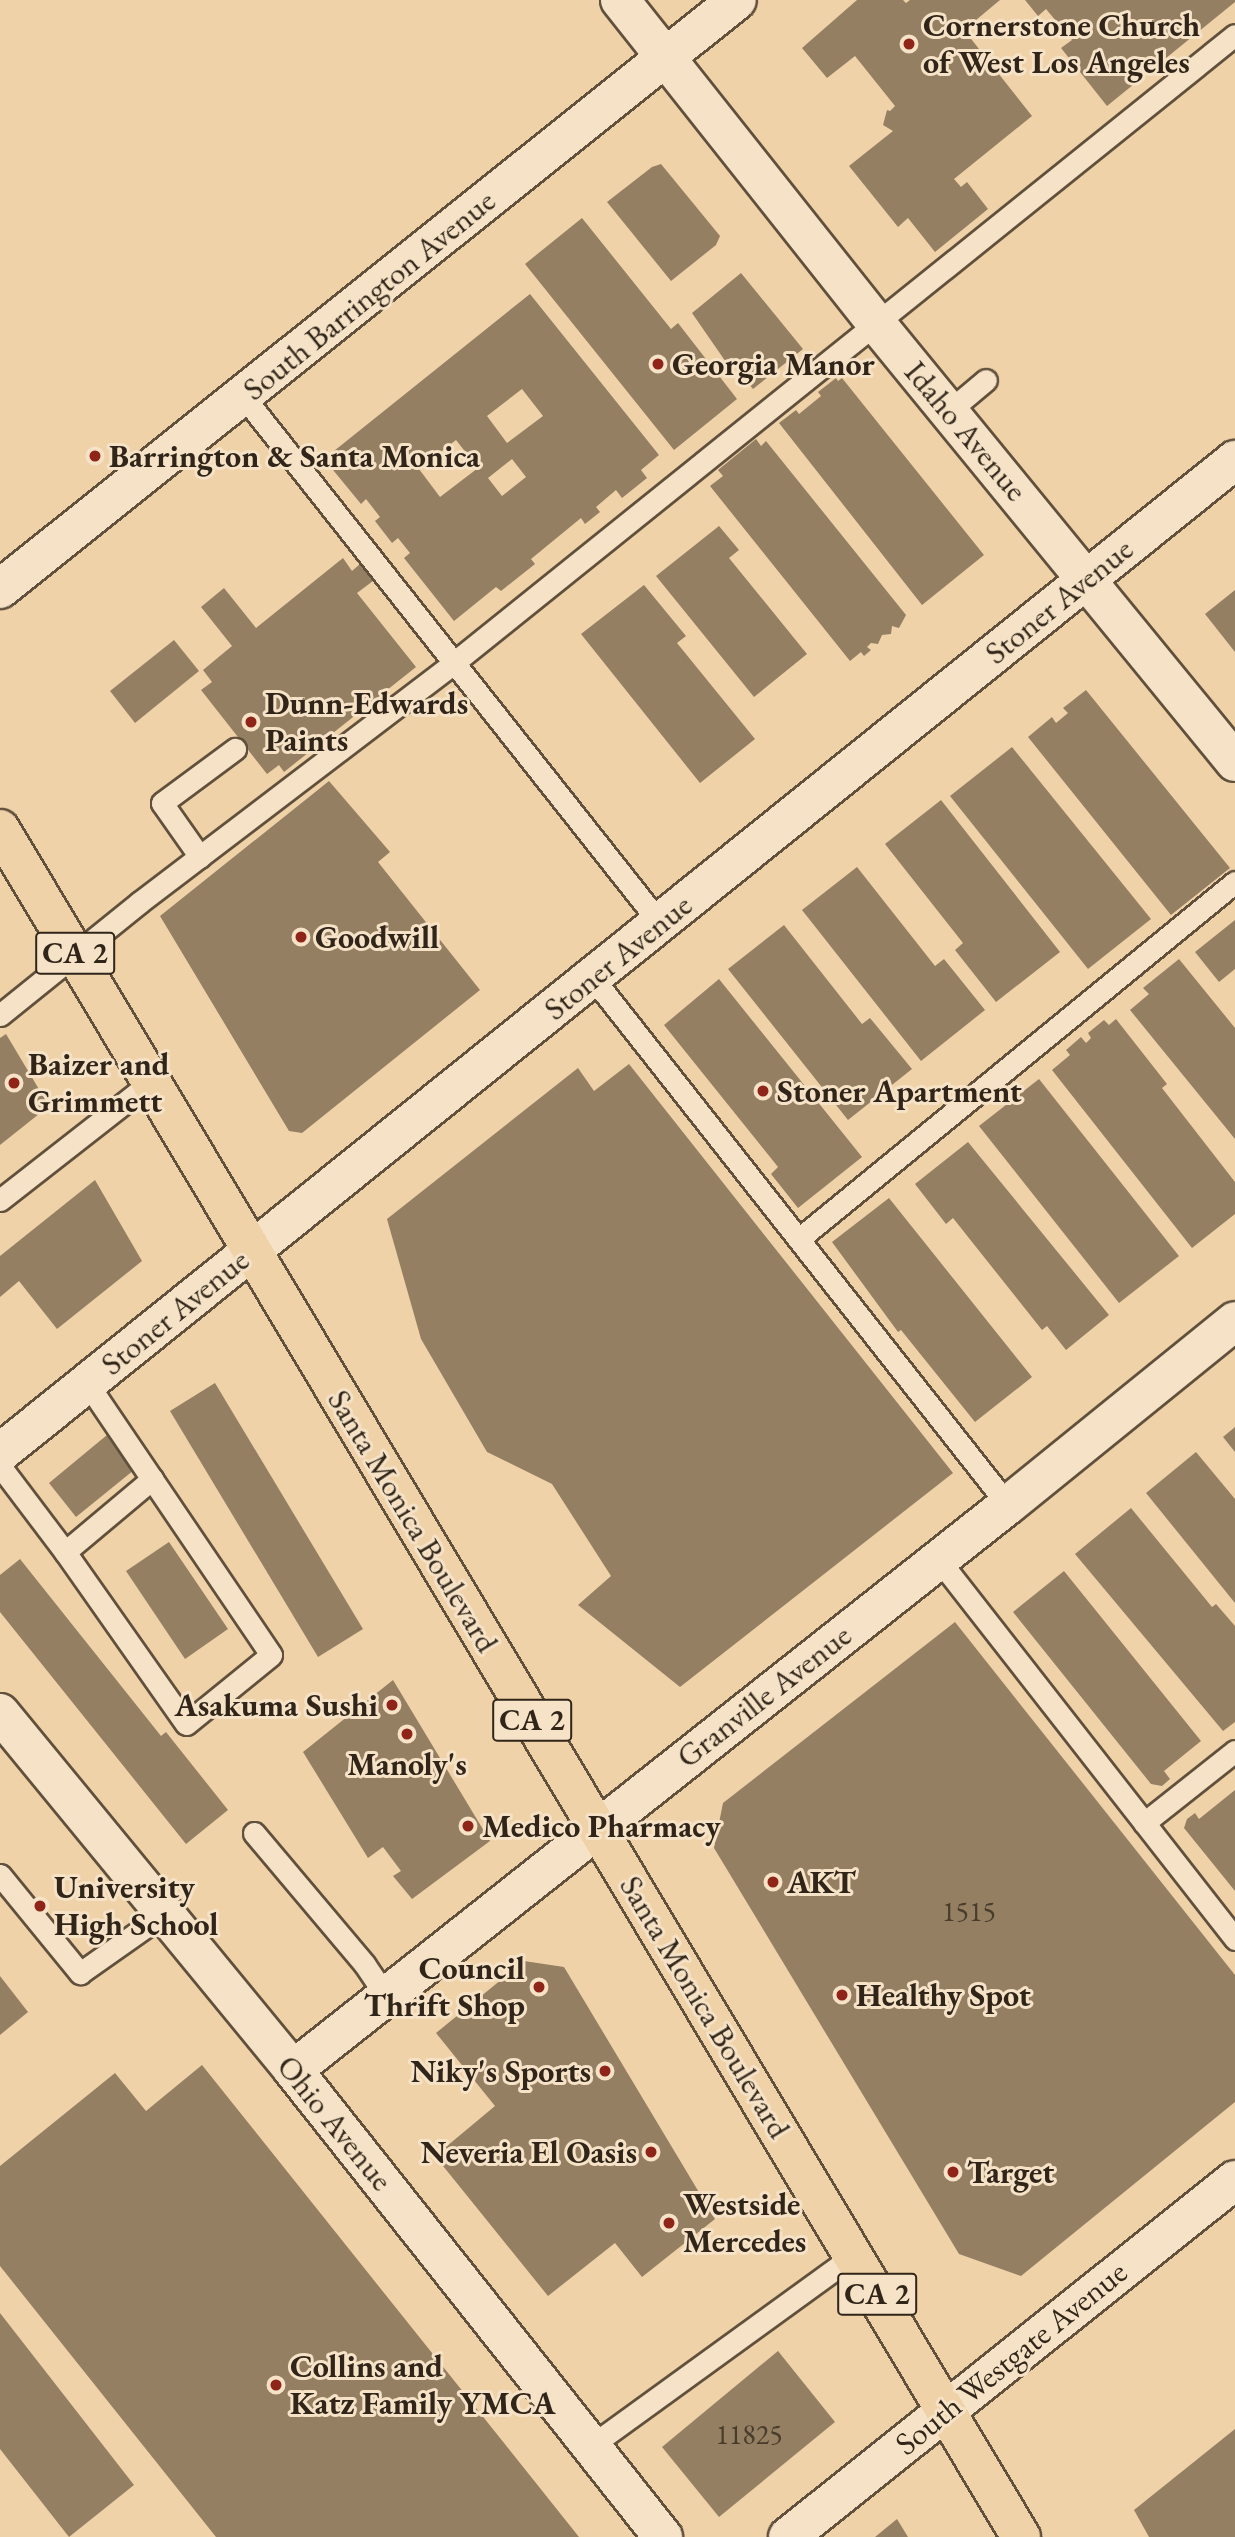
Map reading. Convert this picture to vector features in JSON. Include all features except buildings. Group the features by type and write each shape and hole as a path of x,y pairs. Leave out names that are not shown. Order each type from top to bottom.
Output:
{"main road":[{"name":"Santa Monica Boulevard","path":"0,829 1021,2537"}],"street":[{"name":"Idaho Avenue","path":"620,0 876,323 1235,762"},
{"name":"South Barrington Avenue","path":"0,589 737,0"},
{"name":"Stoner Avenue","path":"0,1453 1235,460"},
{"name":"Granville Avenue","path":"293,2070 596,1828 939,1560 1235,1321"},
{"name":"Ohio Avenue","path":"0,1713 293,2070 663,2537"},
{"name":"South Westgate Avenue","path":"788,2537 1235,2179"}],"lane":[{"path":"0,1015 75,953 456,661 1235,35"},
{"path":"949,411 986,380"},
{"path":"243,396 456,661 660,923"},
{"path":"200,858 162,803 235,748"},
{"path":"800,1238 1235,882"},
{"path":"592,977 1008,1505"},
{"path":"0,1200 151,1082"},
{"path":"0,1466 65,1552 187,1724 271,1655 88,1383"},
{"path":"65,1552 152,1479"},
{"path":"939,1560 1235,1939"},
{"path":"1144,1823 1235,1751"},
{"path":"254,1833 365,1965 386,1996"},
{"path":"0,1875 80,1973 165,1913"},
{"path":"592,2445 854,2255"}],"place":[{"name":"Cornerstone Church of West Los Angeles","path":"909,44"},
{"name":"Georgia Manor","path":"658,364"},
{"name":"Barrington & Santa Monica","path":"95,456"},
{"name":"Dunn-Edwards Paints","path":"251,722"},
{"name":"Goodwill","path":"301,937"},
{"name":"Baizer and Grimmett","path":"14,1083"},
{"name":"Stoner Apartment","path":"763,1091"},
{"name":"Asakuma Sushi","path":"392,1705"},
{"name":"Manoly's","path":"407,1734"},
{"name":"Medico Pharmacy","path":"468,1826"},
{"name":"AKT","path":"773,1882"},
{"name":"University High School","path":"40,1906"},
{"name":"Council Thrift Shop","path":"539,1987"},
{"name":"Healthy Spot","path":"842,1995"},
{"name":"Niky's Sports","path":"605,2071"},
{"name":"Neveria El Oasis","path":"651,2152"},
{"name":"Target","path":"953,2172"},
{"name":"Westside Mercedes","path":"669,2223"},
{"name":"Collins and Katz Family YMCA","path":"276,2385"}]}
